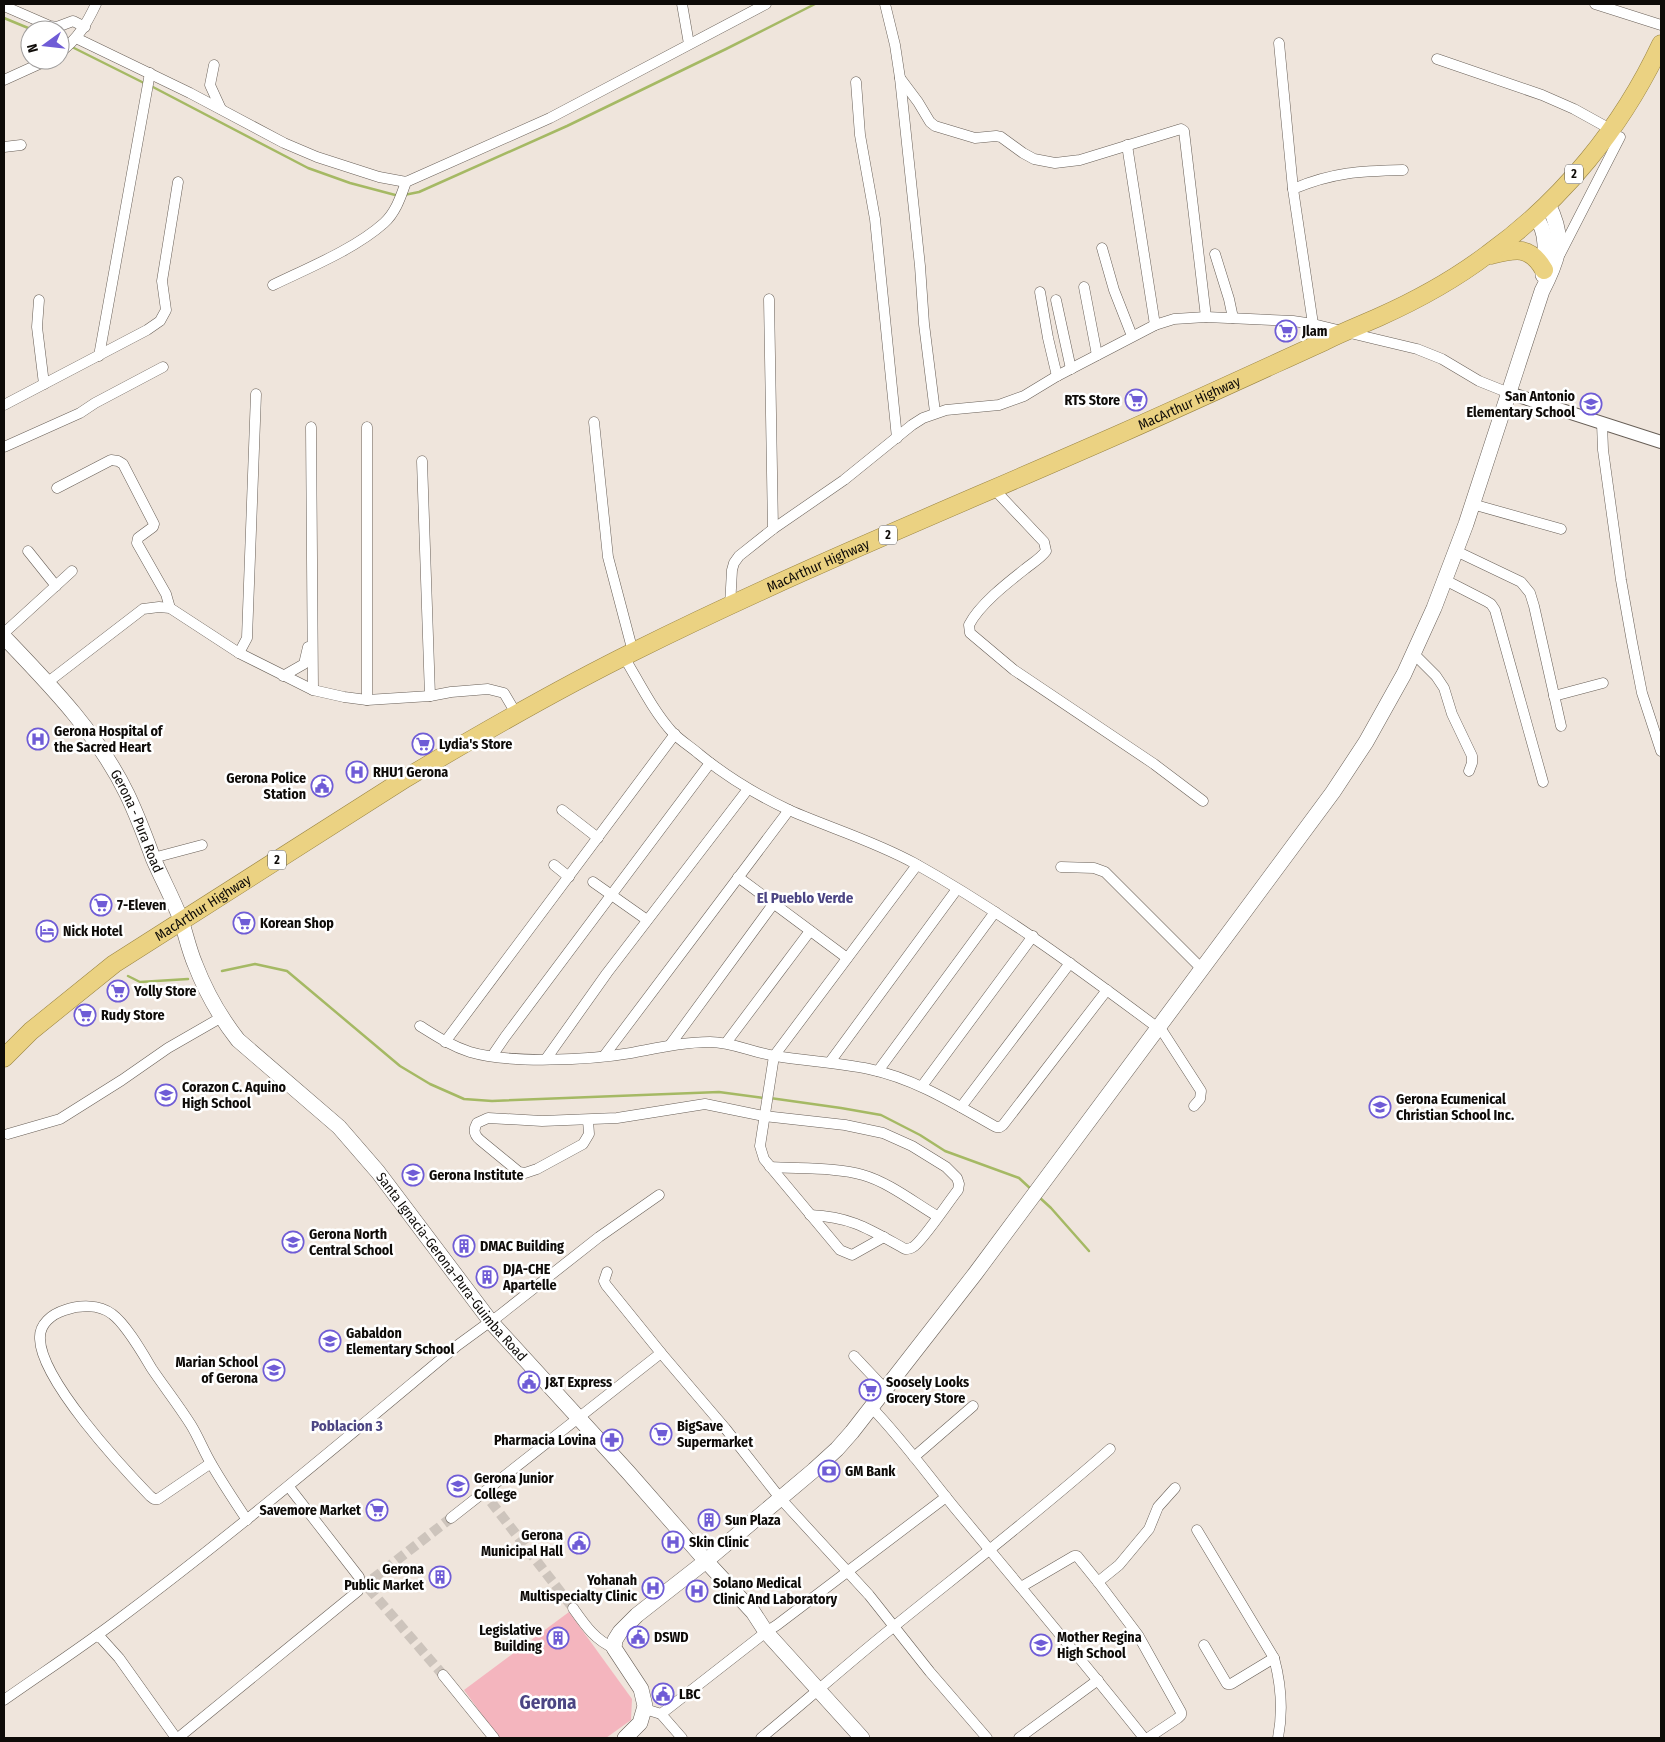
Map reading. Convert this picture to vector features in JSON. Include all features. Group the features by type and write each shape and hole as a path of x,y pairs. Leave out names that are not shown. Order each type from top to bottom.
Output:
{"highway":[{"name":"MacArthur Highway","path":"4,1058 31,1031 114,964 406,778 628,654 730,606 1378,318 1450,280 1486,256 1535,217 1591,156 1616,133 1661,44"},
{"path":"1486,256 1512,249 1522,250 1551,265"}],"main road":[{"path":"625,1738 640,1723 645,1708 644,1695 614,1648 616,1637 626,1625 706,1561 837,1449 872,1408 975,1274 1342,780 1374,728 1414,654 1445,580 1509,393 1558,242 1554,217 1548,204"},
{"path":"1535,217 1539,221 1551,265"},
{"name":"Gerona - Pura Road","path":"4,635 75,714 108,760 127,794 181,921"},
{"name":"Santa Ignacia-Gerona-Pura-Guimba Road","path":"181,921 195,965 222,1017 238,1040 351,1139 491,1322 753,1612 766,1632 862,1738"}],"street":[{"path":"70,43 85,27 96,4"},
{"path":"682,4 688,44"},
{"path":"76,38 150,73 284,143 317,157 379,177 406,182 550,118 766,4"},
{"path":"885,4 900,78 920,266 924,324 935,412"},
{"path":"1595,4 1661,25"},
{"path":"4,6 50,26 57,27 73,21 85,27"},
{"path":"1280,43 1293,189 1313,324"},
{"path":"1437,59 1542,95 1574,109 1616,133 1551,265"},
{"path":"214,66 210,85 220,109"},
{"path":"4,80 26,70"},
{"path":"98,356 150,73"},
{"path":"900,78 934,126 974,138 1001,137 1023,154 1044,162 1071,162 1181,129 1184,131 1206,317"},
{"path":"856,82 860,136 875,219 897,438"},
{"path":"4,147 21,145"},
{"path":"1126,145 1155,325"},
{"path":"1293,189 1314,180 1338,174 1403,170"},
{"path":"4,405 147,330 164,316 166,302 162,281 178,182"},
{"path":"273,285 336,253 385,222 397,205 406,182"},
{"path":"1102,248 1119,307 1132,336"},
{"path":"1215,254 1229,298 1233,318"},
{"path":"1084,287 1097,355"},
{"path":"1040,292 1057,376"},
{"path":"769,299 773,529"},
{"path":"39,300 37,327 44,384"},
{"path":"1056,300 1071,369"},
{"path":"730,606 734,563 739,556 773,529 851,474 923,418 935,412 1010,402 1132,336 1155,325 1174,320 1206,317 1313,324 1417,349 1442,359 1480,381 1509,393 1661,442"},
{"path":"4,447 80,413 163,367"},
{"path":"238,653 247,638 256,394"},
{"path":"594,422 608,557 628,654 665,723 675,734 710,763 748,789 789,810 859,838 917,865 1033,936 1159,1027 1201,1091 1200,1099 1194,1106"},
{"path":"1602,424 1621,580 1632,642 1642,693 1661,751"},
{"path":"311,427 311,636 313,690"},
{"path":"367,427 367,700"},
{"path":"57,488 111,460 123,464 154,524 153,527 138,538 137,543 166,594 170,608"},
{"path":"422,461 430,696"},
{"path":"994,489 1044,542 1046,551 979,610 969,625 970,633 1014,670 1154,764 1203,801"},
{"path":"1472,504 1561,529"},
{"path":"28,551 56,586"},
{"path":"1456,551 1526,586 1534,606 1561,726"},
{"path":"4,635 72,572"},
{"path":"1445,580 1486,601 1495,610 1543,782"},
{"path":"48,682 144,609 159,607 170,608 238,653 313,690 367,700 430,696 488,688 504,693 517,715"},
{"path":"283,676 304,664 311,636"},
{"path":"1414,654 1436,676 1444,688 1452,714 1472,756 1469,771"},
{"path":"1554,696 1603,683"},
{"path":"445,1042 675,734"},
{"path":"492,1056 710,763"},
{"path":"546,1059 607,973 748,789"},
{"path":"562,810 598,838"},
{"path":"604,1056 789,810"},
{"path":"154,858 202,845"},
{"path":"554,865 569,876"},
{"path":"884,1237 856,1254 846,1254 840,1250 770,1167 760,1150 774,1056 917,865"},
{"path":"1061,867 1094,868 1105,872 1202,969"},
{"path":"738,877 848,958"},
{"path":"593,882 647,920"},
{"path":"830,1062 957,889"},
{"path":"670,1045 774,903"},
{"path":"878,1072 995,912"},
{"path":"726,1043 810,931"},
{"path":"922,1086 1033,936"},
{"path":"962,1107 1070,963"},
{"path":"420,1026 445,1042 471,1052 492,1056 546,1059 604,1056 670,1045 726,1043 774,1056 830,1062 878,1072 922,1086 996,1128 1003,1125 1107,990"},
{"path":"8,1134 60,1119 168,1048 222,1017"},
{"path":"588,1120 588,1134 583,1144 525,1173 519,1172 480,1140 474,1130 477,1123 488,1118 542,1121 588,1120 633,1117 701,1104 765,1112 883,1134 912,1146 946,1167 958,1178 958,1190 910,1249 905,1249 853,1222 833,1217 810,1215"},
{"path":"770,1167 862,1174 878,1181 937,1216"},
{"path":"4,1700 96,1636 247,1520 458,1345 491,1322 598,1237 659,1195"},
{"path":"606,1272 604,1281 606,1285 661,1353 725,1428 780,1498 848,1572 987,1738"},
{"path":"211,1464 158,1499 150,1496 107,1450 55,1378 44,1357 40,1338 47,1320 60,1311 79,1307 97,1307 104,1309 114,1316 135,1343 185,1417 211,1464 247,1520"},
{"path":"451,1518 661,1353"},
{"path":"854,1356 886,1390"},
{"path":"914,1458 974,1406"},
{"path":"872,1408 1146,1738 1182,1715 1138,1635 1077,1556 1021,1587"},
{"path":"761,1738 1110,1449"},
{"path":"288,1486 359,1577"},
{"path":"1098,1582 1119,1565 1149,1529 1158,1507 1175,1488"},
{"path":"484,1493 491,1502"},
{"path":"661,1714 766,1632 946,1497"},
{"path":"1197,1530 1274,1658 1279,1679 1281,1715 1278,1738"},
{"path":"96,1636 101,1638 119,1658 177,1738 358,1591"},
{"path":"573,1608 595,1636 614,1648"},
{"path":"1204,1645 1227,1684 1231,1684 1274,1658"},
{"path":"443,1675 494,1738"},
{"path":"1018,1738 1098,1680"},
{"path":"645,1708 661,1714 682,1738"}],"shaded area":[{"path":"569,1612 632,1699 631,1720 606,1738 499,1738 464,1690"}],"waterway":[{"path":"404,195 419,192 567,126 815,4"},
{"path":"4,18 20,25"},
{"path":"70,46 146,84"},
{"path":"151,86 308,168 350,183 399,196"},
{"path":"222,971 255,964 287,971 400,1066 430,1084 464,1099 492,1101 719,1092 764,1098"},
{"path":"128,976 140,982 188,979"},
{"path":"770,1098 881,1115 920,1135 945,1151 1019,1178 1032,1190"},
{"path":"1039,1197 1089,1251"}],"tunnel":[{"path":"491,1502 573,1608"},
{"path":"361,1588 451,1518"},
{"path":"359,1577 443,1675"}],"place":[{"name":"Jlam","path":"1286,331"},
{"name":"RTS Store","path":"1136,400"},
{"name":"San Antonio Elementary School","path":"1591,404"},
{"name":"Gerona Hospital of the Sacred Heart","path":"38,739"},
{"name":"Lydia's Store","path":"423,744"},
{"name":"RHU1 Gerona","path":"357,772"},
{"name":"Gerona Police Station","path":"322,786"},
{"name":"7-Eleven","path":"101,905"},
{"name":"Korean Shop","path":"244,923"},
{"name":"Nick Hotel","path":"47,931"},
{"name":"Yolly Store","path":"118,991"},
{"name":"Rudy Store","path":"85,1015"},
{"name":"Corazon C. Aquino High School","path":"166,1095"},
{"name":"Gerona Ecumenical Christian School Inc.","path":"1380,1107"},
{"name":"Gerona Institute","path":"413,1175"},
{"name":"Gerona North Central School","path":"293,1242"},
{"name":"DMAC Building","path":"464,1246"},
{"name":"DJA-CHE Apartelle","path":"487,1277"},
{"name":"Gabaldon Elementary School","path":"330,1341"},
{"name":"Marian School of Gerona","path":"274,1370"},
{"name":"J&T Express","path":"529,1382"},
{"name":"Soosely Looks Grocery Store","path":"870,1390"},
{"name":"BigSave Supermarket","path":"661,1434"},
{"name":"Pharmacia Lovina","path":"612,1440"},
{"name":"GM Bank","path":"829,1471"},
{"name":"Gerona Junior College","path":"458,1486"},
{"name":"Savemore Market","path":"377,1510"},
{"name":"Sun Plaza","path":"709,1520"},
{"name":"Skin Clinic","path":"673,1542"},
{"name":"Gerona Municipal Hall","path":"579,1543"},
{"name":"Gerona Public Market","path":"440,1577"},
{"name":"Yohanah Multispecialty Clinic","path":"653,1588"},
{"name":"Solano Medical Clinic And Laboratory","path":"697,1591"},
{"name":"DSWD","path":"638,1637"},
{"name":"Legislative Building","path":"558,1638"},
{"name":"Mother Regina High School","path":"1041,1645"},
{"name":"LBC","path":"663,1694"}],"district":[{"name":"El Pueblo Verde","path":"805,898"},
{"name":"Poblacion 3","path":"347,1426"},
{"name":"Gerona","path":"548,1702"}]}
